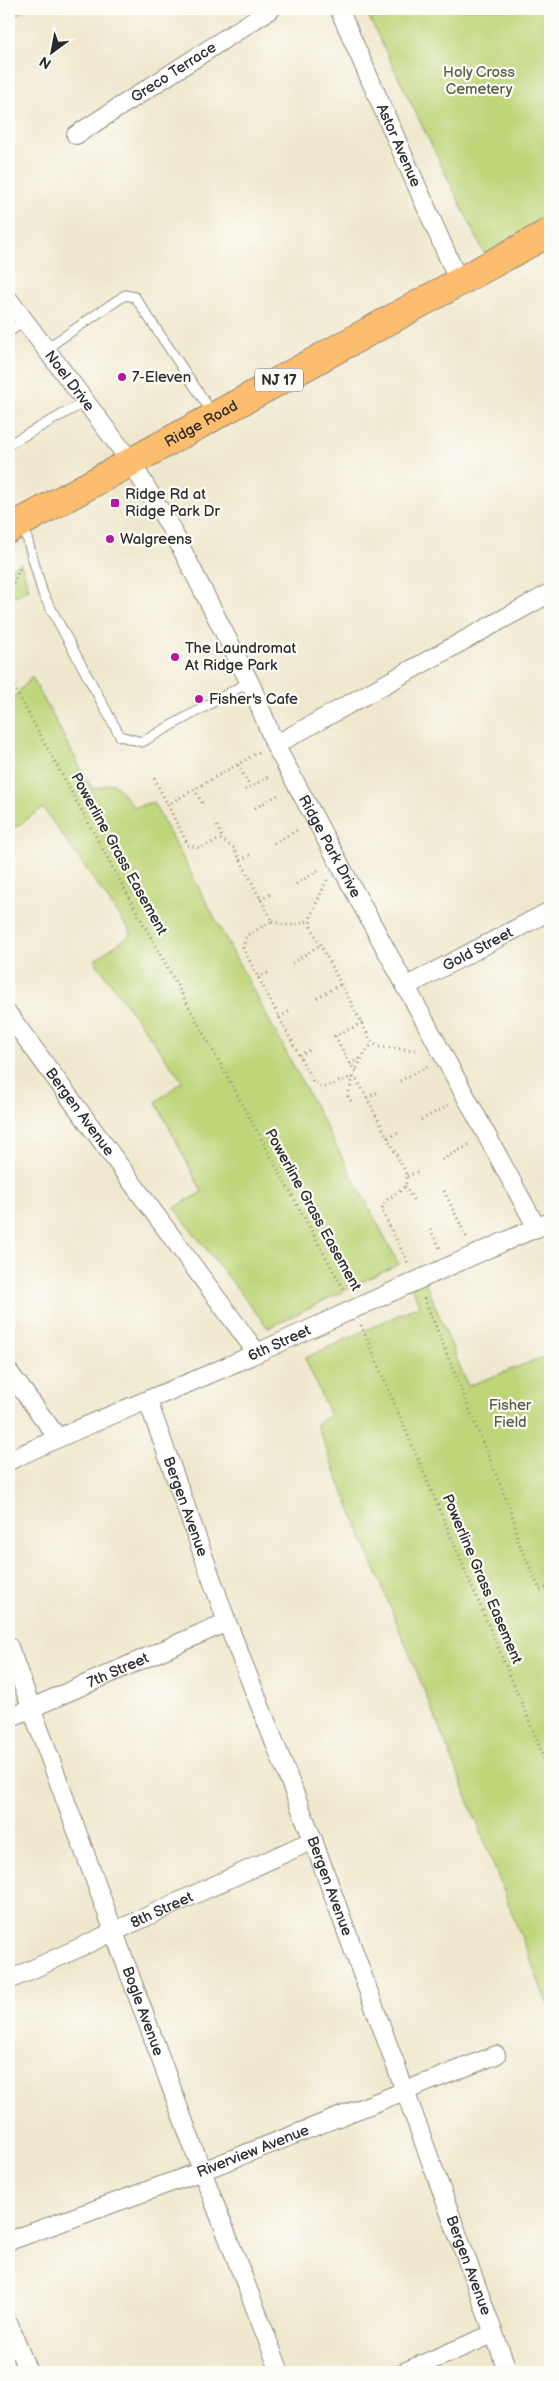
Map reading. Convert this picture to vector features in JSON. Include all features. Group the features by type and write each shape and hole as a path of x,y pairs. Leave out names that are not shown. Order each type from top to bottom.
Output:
{"main road":[{"name":"Ridge Road","path":"12,527 550,232"}],"street":[{"name":"Greco Terrace","path":"76,135 270,9"},
{"name":"Astor Avenue","path":"339,9 459,282"},
{"name":"Noel Drive","path":"9,300 44,350 131,462"},
{"name":"Ridge Park Drive","path":"131,462 172,530 250,682 273,740 405,987 543,1225"},
{"path":"273,740 550,593"},
{"name":"Gold Street","path":"405,987 550,911"},
{"name":"Bergen Avenue","path":"9,1015 257,1353"},
{"name":"6th Street","path":"9,1462 58,1438 257,1353 353,1308 413,1273 543,1225"},
{"path":"9,1372 58,1438"},
{"name":"Bergen Avenue","path":"148,1401 227,1622 313,1840 508,2372"},
{"name":"7th Street","path":"9,1718 227,1622"},
{"name":"Bogle Avenue","path":"9,1647 116,1932 202,2172 280,2372"},
{"name":"8th Street","path":"9,1980 313,1840"},
{"name":"Riverview Avenue","path":"9,2241 202,2172 496,2055"},
{"path":"9,2324 28,2372"},
{"path":"404,2372 493,2334"}],"lane":[{"path":"44,350 125,295 134,298 214,416"},
{"path":"9,332 24,321"},
{"path":"9,444 85,402"},
{"path":"12,527 43,594 120,736 142,742 250,682"}],"path":[{"path":"9,586 19,573 20,568 17,561"},
{"name":"Powerline Grass Easement","path":"9,678 353,1308 381,1367 536,1737 550,1776"},
{"path":"166,805 259,753 273,740"},
{"path":"259,753 263,760"},
{"path":"238,765 250,787"},
{"path":"266,768 274,785"},
{"path":"245,790 270,776"},
{"path":"154,778 166,805 188,845 201,848 220,839 224,840"},
{"path":"194,789 203,804"},
{"path":"255,808 279,796 276,790"},
{"path":"216,826 224,840 234,848 272,922 286,927 310,920"},
{"path":"274,843 298,827 304,837"},
{"path":"240,860 252,854"},
{"path":"319,860 328,879 310,920 312,929 362,1023 373,1043 378,1047 416,1049 423,1052"},
{"path":"296,884 324,868"},
{"path":"260,899 273,893"},
{"path":"272,922 249,933 244,940 245,952 258,978 313,1082 318,1087 327,1088 353,1078"},
{"path":"292,963 320,945"},
{"path":"258,978 270,972"},
{"path":"317,998 341,984"},
{"path":"279,1017 291,1011"},
{"path":"356,1071 350,1064 336,1036 362,1023"},
{"path":"351,1101 348,1096 353,1078 363,1057 373,1043"},
{"path":"298,1055 312,1049"},
{"path":"350,1064 363,1057"},
{"path":"400,1081 431,1064"},
{"path":"353,1078 358,1081 407,1176 405,1186 384,1203 382,1211 413,1273 514,1519 517,1539 540,1590 546,1588"},
{"path":"367,1098 378,1092"},
{"path":"421,1120 452,1104 448,1096"},
{"path":"388,1138 399,1132"},
{"path":"442,1160 473,1143 469,1135"},
{"path":"407,1176 420,1171"},
{"path":"405,1186 415,1204"},
{"path":"444,1191 467,1239"},
{"path":"430,1229 442,1251"},
{"path":"459,1243 474,1236"},
{"path":"434,1254 450,1247"},
{"path":"413,1273 417,1262"}],"green space":[{"path":"9,9 26,9 9,20"},
{"name":"Holy Cross Cemetery","path":"365,9 550,9 550,232 490,265"},
{"path":"21,563 29,589 9,599 9,569"},
{"path":"32,677 92,789 114,783 134,807 153,802 399,1264 268,1328 174,1208 202,1192 156,1102 182,1081 94,960 132,934 43,808 14,828 9,817 9,702"},
{"name":"Fisher Field","path":"423,1276 468,1386 546,1356 550,1369 550,2011 455,1766 316,1424 330,1416 305,1358 420,1305 409,1283"}],"place":[{"name":"7-Eleven","path":"122,377"},
{"name":"Ridge Rd at Ridge Park Dr","path":"115,503"},
{"name":"Walgreens","path":"110,539"},
{"name":"The Laundromat At Ridge Park","path":"175,657"},
{"name":"Fisher's Cafe","path":"199,699"}]}
